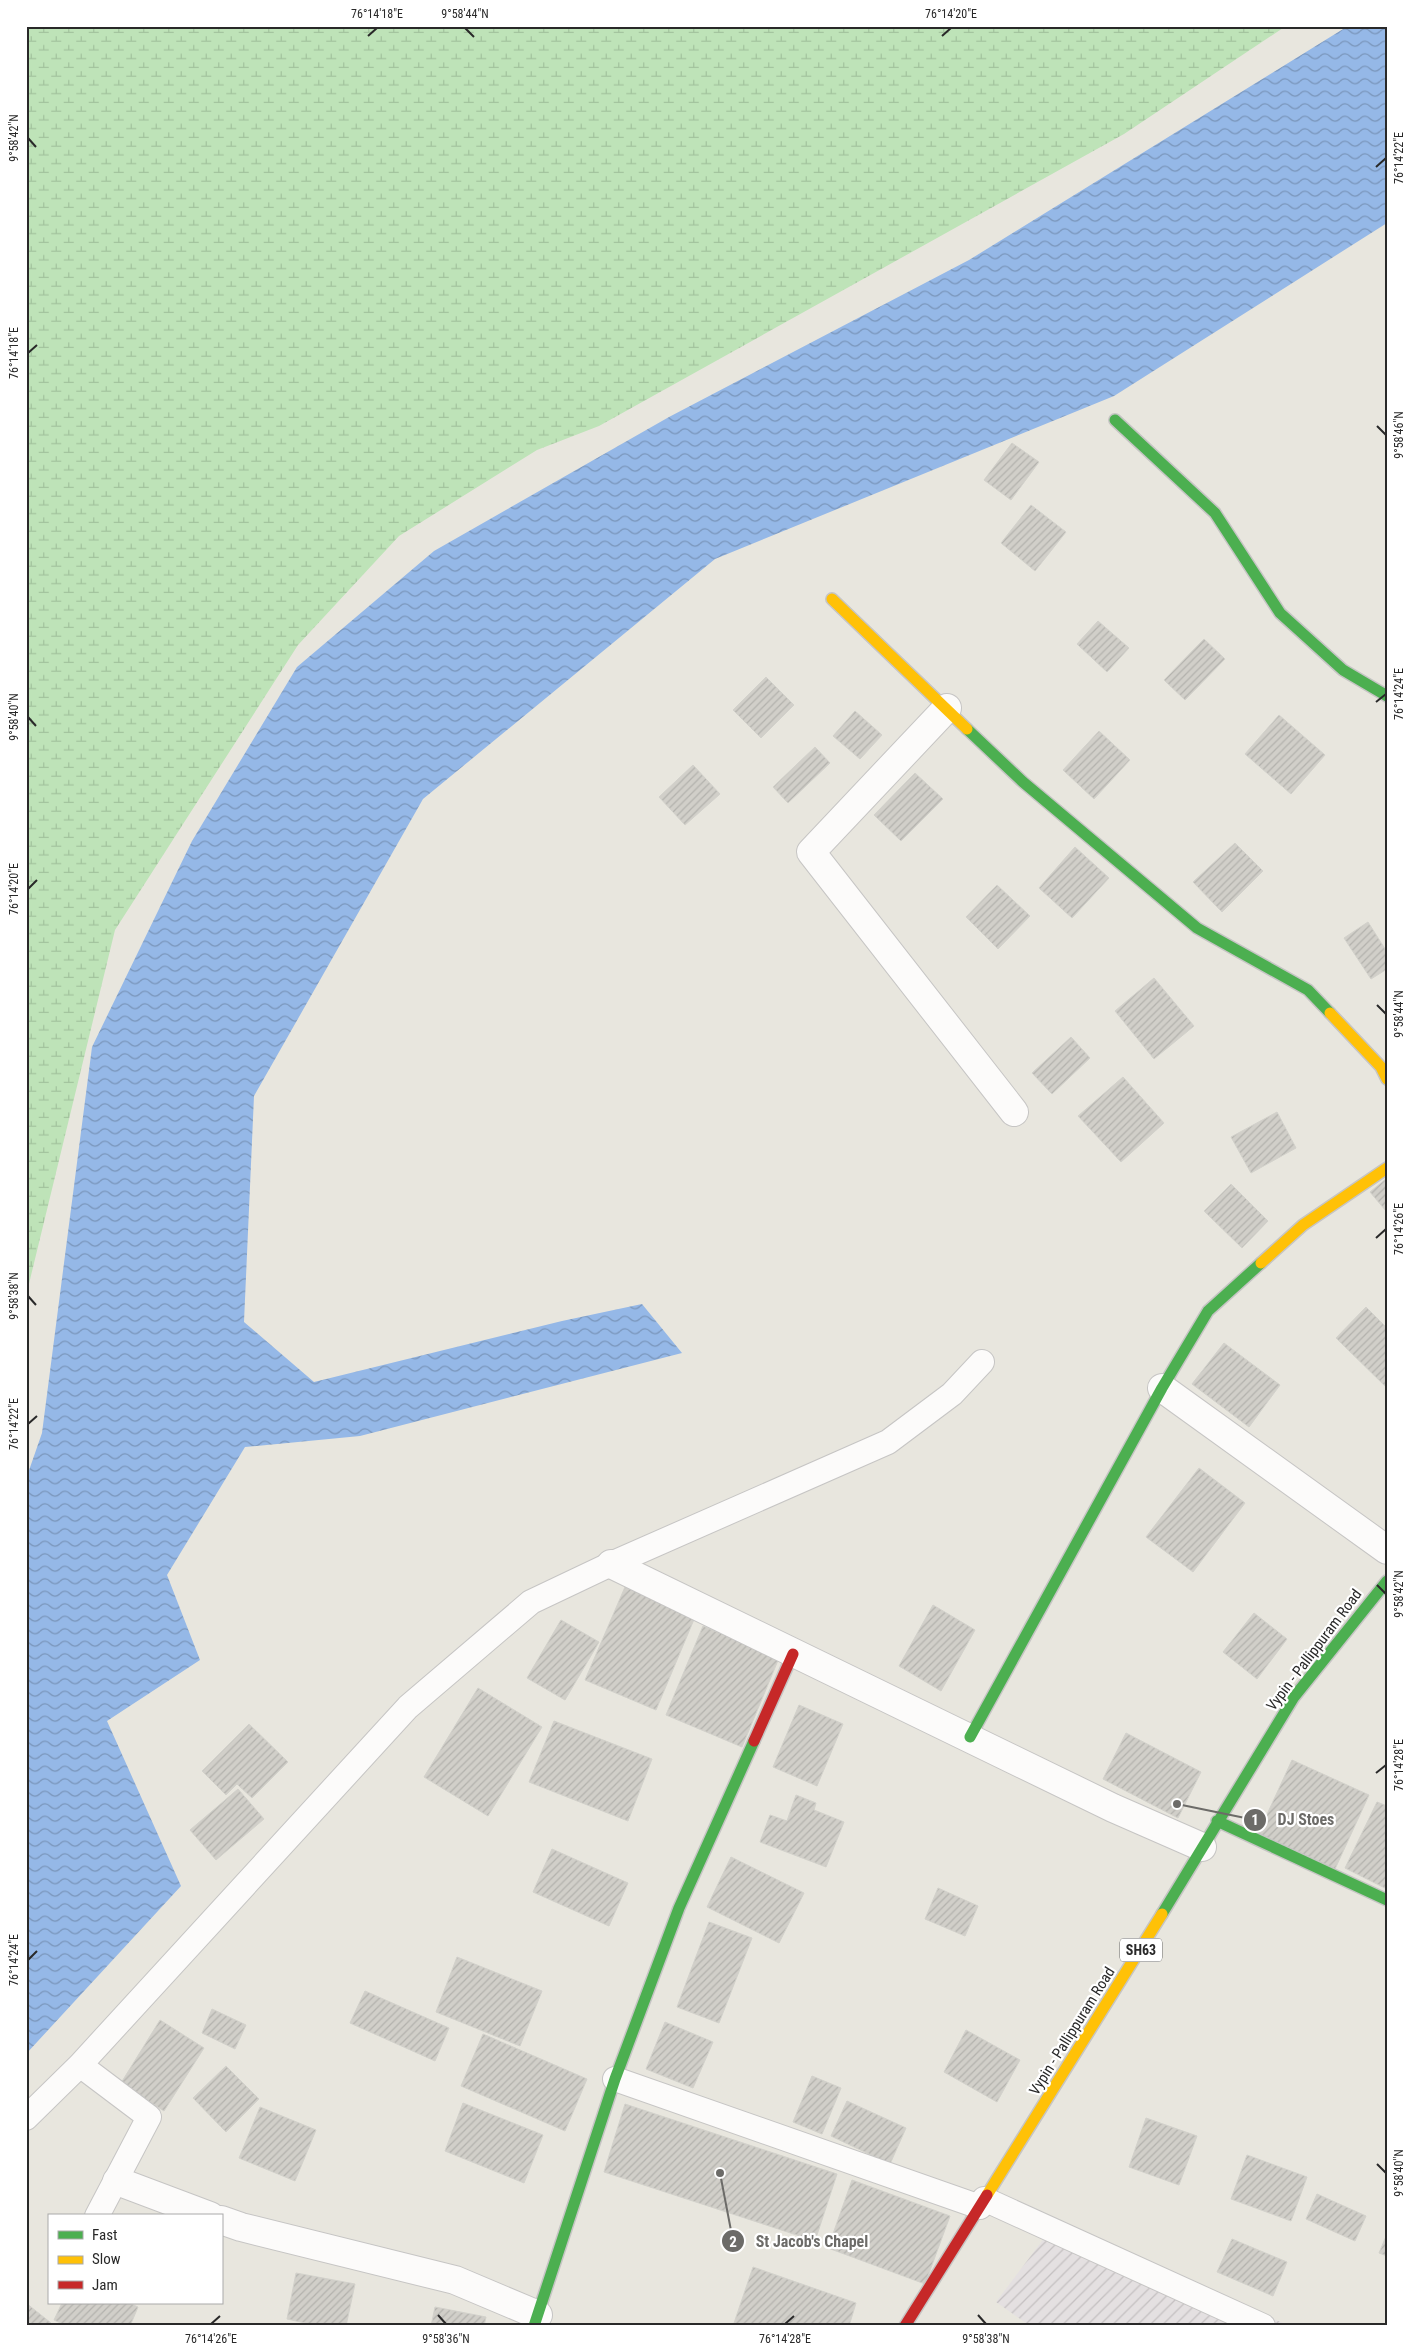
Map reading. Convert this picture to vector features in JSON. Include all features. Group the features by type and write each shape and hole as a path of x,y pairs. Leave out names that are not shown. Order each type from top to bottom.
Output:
{"street":[{"path":"1115,420 1215,513 1280,612 1343,670 1387,696"},
{"path":"832,599 1024,782 1197,928 1308,990 1380,1067 1387,1078"},
{"path":"947,708 811,852 1014,1112"},
{"path":"970,1737 1162,1388 1208,1311 1303,1225 1387,1168"},
{"path":"1162,1388 1387,1550"},
{"path":"611,1564 1113,1808 1202,1847"},
{"name":"Vypin - Pallippuram Road","path":"904,2326 1140,1951 1217,1821 1294,1697 1387,1581"},
{"path":"222,2220 241,2227 455,2280 536,2320 615,2079 679,1908 793,1654"},
{"path":"1217,1821 1387,1900"},
{"path":"117,2181 205,2214"}],"lane":[{"path":"26,2118 80,2065 408,1707 531,1602 611,1564 888,1442 952,1394 982,1362"},
{"path":"80,2065 149,2117 98,2214"},
{"path":"615,2079 982,2203 1263,2326"}],"shaded area":[{"path":"1054,2225 1290,2326 1030,2326 996,2302"}],"green space":[{"path":"26,26 1286,26 1124,134 599,426 537,450 399,536 298,645 115,930 26,1296"}],"water":[{"path":"1348,26 1387,26 1387,223 1114,396 715,559 423,799 254,1096 244,1322 314,1382 562,1321 642,1304 682,1353 360,1436 245,1447 167,1575 200,1660 107,1721 181,1886 26,2054 26,1479 42,1433 92,1047 192,841 297,667 434,551 669,417 969,260"}],"building":[{"path":"1012,443 1039,462 1011,500 984,480"},
{"path":"1031,505 1066,532 1035,571 1001,543"},
{"path":"1098,621 1129,648 1107,672 1077,644"},
{"path":"1204,639 1225,659 1185,700 1164,680"},
{"path":"766,677 794,705 761,738 733,710"},
{"path":"855,711 882,735 860,759 833,736"},
{"path":"1279,715 1325,755 1291,794 1245,754"},
{"path":"1099,731 1130,760 1094,799 1063,770"},
{"path":"815,747 830,763 788,803 773,787"},
{"path":"693,765 720,794 685,825 659,797"},
{"path":"915,773 943,799 901,841 874,815"},
{"path":"1235,843 1263,871 1222,912 1193,882"},
{"path":"1075,847 1109,878 1072,918 1039,888"},
{"path":"997,885 1030,916 998,949 966,917"},
{"path":"1368,922 1387,952 1387,969 1371,979 1344,938"},
{"path":"1154,978 1194,1026 1154,1059 1115,1011"},
{"path":"1071,1037 1090,1058 1052,1094 1032,1073"},
{"path":"1123,1077 1164,1123 1121,1162 1078,1116"},
{"path":"1277,1112 1296,1148 1251,1173 1231,1137"},
{"path":"1387,1178 1387,1210 1386,1211 1370,1192"},
{"path":"1231,1184 1268,1221 1242,1248 1204,1211"},
{"path":"1366,1307 1387,1328 1387,1388 1336,1338"},
{"path":"1224,1343 1280,1385 1249,1427 1192,1384"},
{"path":"1199,1468 1245,1503 1193,1572 1146,1537"},
{"path":"625,1587 695,1617 656,1710 585,1680"},
{"path":"933,1605 975,1630 941,1691 899,1666"},
{"path":"1254,1613 1287,1639 1257,1679 1223,1652"},
{"path":"561,1620 599,1642 565,1700 527,1678"},
{"path":"703,1626 779,1658 742,1747 666,1715"},
{"path":"478,1688 542,1727 488,1816 424,1777"},
{"path":"799,1705 843,1724 817,1786 773,1767"},
{"path":"554,1721 652,1759 628,1821 529,1782"},
{"path":"249,1724 288,1762 252,1798 237,1784 226,1795 202,1771"},
{"path":"1126,1733 1201,1772 1178,1818 1103,1779"},
{"path":"1292,1760 1369,1795 1335,1869 1258,1834"},
{"path":"238,1789 264,1819 216,1860 190,1830"},
{"path":"796,1795 816,1803 814,1810 844,1822 826,1867 760,1842 770,1815 787,1821"},
{"path":"1377,1802 1387,1806 1387,1889 1345,1868"},
{"path":"552,1849 628,1883 609,1926 533,1892"},
{"path":"731,1857 804,1893 779,1943 707,1907"},
{"path":"938,1888 978,1906 965,1936 925,1919"},
{"path":"709,1922 752,1938 719,2023 677,2007"},
{"path":"457,1957 542,1991 520,2046 436,2012"},
{"path":"365,1991 449,2028 435,2061 350,2023"},
{"path":"212,2009 246,2025 235,2049 202,2033"},
{"path":"160,2020 204,2048 164,2111 121,2083"},
{"path":"665,2022 713,2042 693,2088 646,2069"},
{"path":"966,2030 1020,2060 997,2102 944,2072"},
{"path":"483,2034 587,2079 565,2131 461,2086"},
{"path":"226,2066 259,2099 226,2132 193,2098"},
{"path":"812,2076 841,2088 822,2134 793,2122"},
{"path":"847,2101 906,2128 890,2164 831,2136"},
{"path":"463,2103 543,2135 524,2183 445,2151"},
{"path":"625,2104 837,2174 815,2241 604,2172"},
{"path":"260,2107 316,2130 295,2181 239,2158"},
{"path":"1146,2118 1197,2136 1179,2185 1129,2167"},
{"path":"1247,2155 1307,2177 1291,2221 1231,2199"},
{"path":"852,2180 950,2216 925,2284 828,2248"},
{"path":"1317,2194 1366,2216 1355,2241 1306,2219"},
{"path":"1387,2234 1387,2256 1379,2253"},
{"path":"1232,2239 1287,2262 1273,2296 1217,2272"},
{"path":"753,2267 856,2303 849,2326 733,2326"},
{"path":"296,2273 355,2284 346,2326 319,2326 287,2319"},
{"path":"26,2303 51,2323 49,2326 26,2326"},
{"path":"62,2304 131,2304 138,2307 130,2326 67,2326 54,2320"},
{"path":"435,2307 486,2317 484,2326 431,2326"}],"traffic: fast":[{"path":"1115,420 1215,513 1280,613 1343,670 1387,696"},
{"path":"967,729 1023,782 1197,928 1308,990 1330,1013"},
{"path":"970,1737 1162,1388 1208,1311 1261,1263"},
{"path":"1162,1914 1294,1697 1387,1581"},
{"path":"534,2326 615,2079 679,1908 754,1741"},
{"path":"1217,1821 1387,1900"}],"traffic: slow":[{"path":"832,599 967,729"},
{"path":"1330,1013 1381,1067 1387,1079"},
{"path":"1261,1263 1303,1225 1387,1168"},
{"path":"987,2195 1162,1914"}],"traffic: jam":[{"path":"754,1741 793,1654"},
{"path":"905,2326 987,2195"}],"place":[{"name":"DJ Stoes","path":"1177,1804"},
{"name":"St Jacob's Chapel","path":"720,2173"}]}
